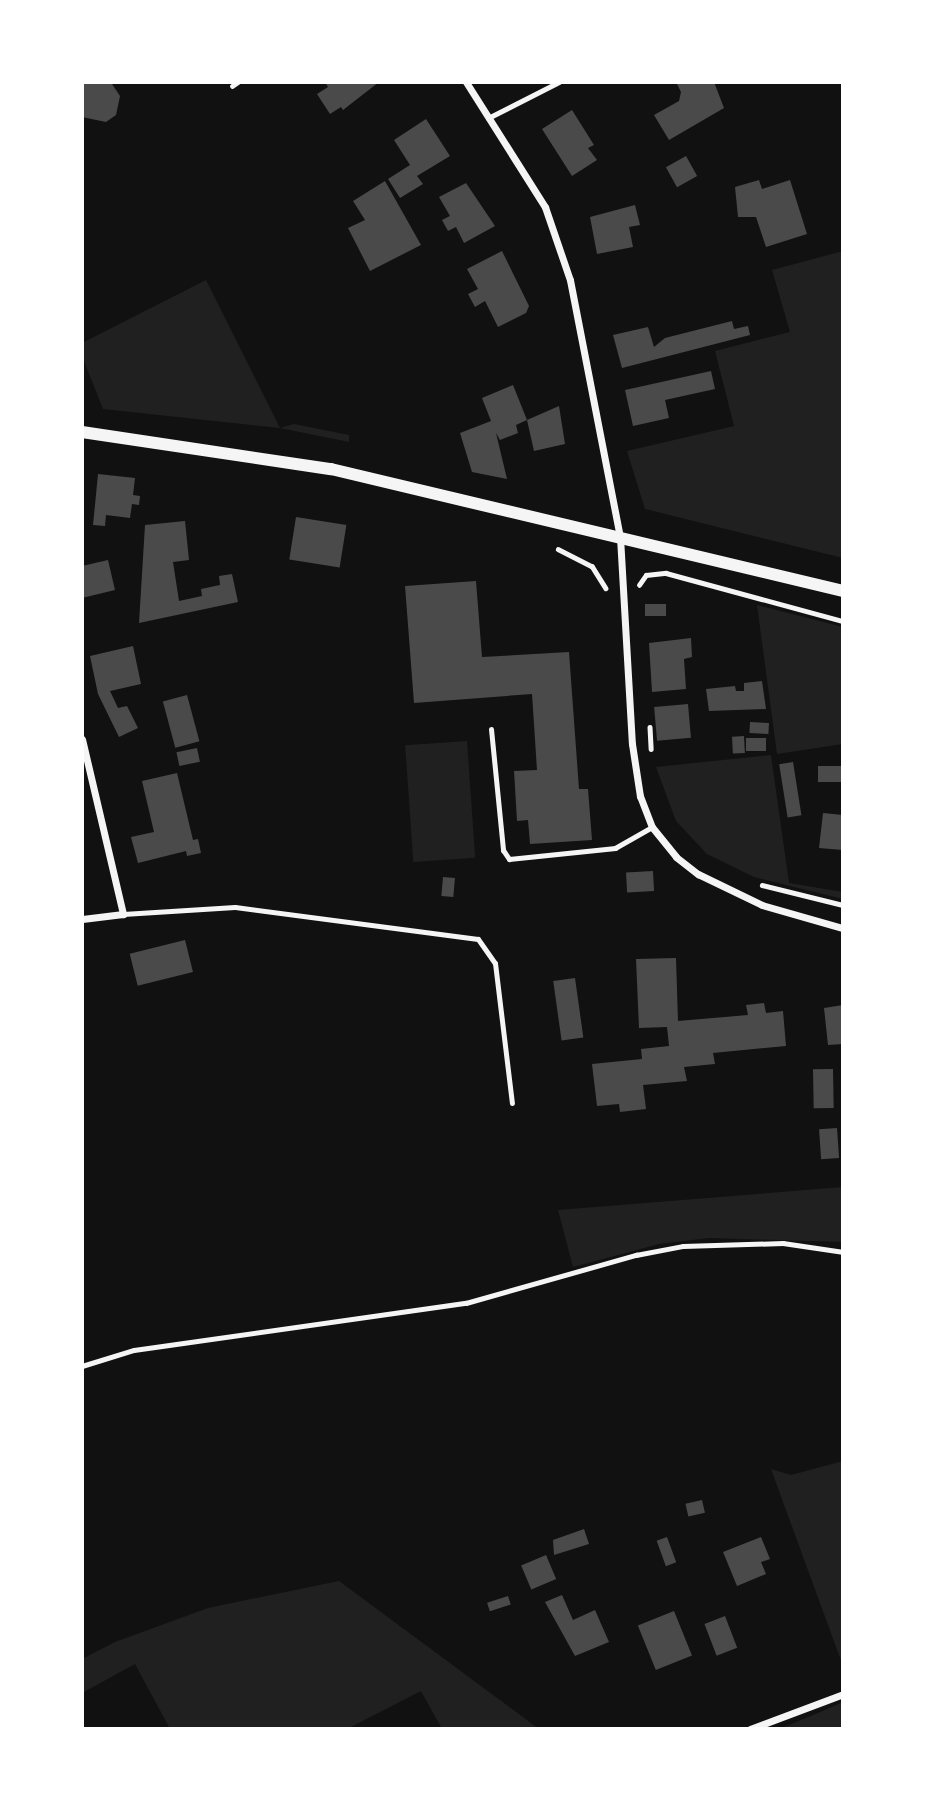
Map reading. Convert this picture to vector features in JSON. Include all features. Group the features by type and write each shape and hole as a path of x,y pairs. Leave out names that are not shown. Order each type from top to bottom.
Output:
{"street":[{"path":"466,82 556,230 570,280 620,537 632,744 640,796 652,827 676,858 698,874 762,905 843,928"},
{"path":"82,432 331,469 843,592"},
{"path":"82,739 123,914 82,919"},
{"path":"750,1729 843,1694"}],"lane":[{"path":"488,118 559,82"},
{"path":"491,729 503,850 509,859 615,848 652,827"},
{"path":"123,914 235,907 478,939 495,963 512,1103"}],"path":[{"path":"232,86 238,82"},
{"path":"558,549 592,566 606,586 607,600"},
{"path":"640,598 639,585 646,575 666,573 843,621"},
{"path":"649,716 652,755"},
{"path":"753,883 843,905"},
{"path":"82,1366 134,1350 466,1303 636,1255 683,1246 783,1243 843,1252"}],"shaded area":[{"path":"843,251 843,558 645,509 627,451 734,426 715,351 790,332 772,270"},
{"path":"206,280 280,428 103,409 82,356 82,343"},
{"path":"294,424 349,435 349,442 280,428"},
{"path":"757,605 843,627 843,744 777,754"},
{"path":"467,741 475,858 413,862 405,745"},
{"path":"771,755 789,883 843,892 843,899 754,877 707,854 676,821 656,767"},
{"path":"843,1187 843,1242 709,1238 659,1244 573,1267 558,1210"},
{"path":"843,1461 843,1666 771,1469 791,1475"},
{"path":"339,1581 539,1729 442,1729 421,1691 347,1729 170,1729 135,1664 82,1693 82,1659 115,1642 208,1608"},
{"path":"843,1702 843,1729 779,1729 818,1713"}],"building":[{"path":"82,82 112,84 120,96 116,115 106,122 82,117"},
{"path":"325,82 379,82 343,110 341,107 330,114 317,94 328,87"},
{"path":"676,82 714,82 724,108 669,140 654,115 679,101 681,92"},
{"path":"572,110 594,145 588,148 597,160 572,176 542,129"},
{"path":"426,119 450,156 417,176 423,184 400,198 388,179 410,165 394,140"},
{"path":"686,156 697,176 677,187 666,167"},
{"path":"759,180 762,189 790,180 807,234 766,247 756,217 738,217 735,187"},
{"path":"385,181 421,245 370,271 348,228 365,220 353,201"},
{"path":"466,183 495,226 464,243 456,227 448,231 442,220 450,216 439,197"},
{"path":"635,205 640,225 629,227 633,247 597,254 590,217"},
{"path":"502,251 529,306 526,313 498,327 485,301 475,307 468,294 478,289 467,269"},
{"path":"732,321 734,329 748,326 750,335 622,368 613,335 648,327 654,347 665,338"},
{"path":"711,371 715,389 665,400 669,418 633,426 625,390"},
{"path":"513,385 527,420 516,425 518,433 500,440 496,433 507,479 472,472 460,433 491,421 482,398"},
{"path":"559,406 565,444 534,451 527,420"},
{"path":"98,474 135,478 133,495 140,496 139,505 132,504 130,518 106,515 105,526 93,525"},
{"path":"296,517 346,525 340,567 289,559"},
{"path":"185,521 189,560 173,562 179,601 202,596 201,589 220,585 219,576 232,574 238,602 139,623 145,525"},
{"path":"108,560 115,590 82,598 82,566"},
{"path":"476,581 482,657 569,652 579,789 588,789 592,840 530,844 528,820 517,821 514,771 537,770 532,694 414,703 405,586"},
{"path":"645,604 666,604 666,616 645,616"},
{"path":"691,638 692,657 684,659 686,689 652,692 649,643"},
{"path":"133,646 141,684 110,691 118,708 127,706 138,728 119,737 98,694 90,656"},
{"path":"762,681 766,709 709,711 706,689 735,686 736,691 744,691 744,683"},
{"path":"187,695 199,741 175,748 163,701"},
{"path":"688,704 691,738 657,741 654,707"},
{"path":"750,722 769,723 768,734 749,733"},
{"path":"744,736 745,753 733,754 732,737"},
{"path":"746,738 766,738 766,751 746,751"},
{"path":"197,748 200,762 179,766 176,752"},
{"path":"793,762 801,815 788,818 779,764"},
{"path":"818,766 843,766 843,782 818,782"},
{"path":"177,773 193,840 198,839 201,853 187,856 186,851 138,863 131,837 154,832 142,781"},
{"path":"823,813 843,815 843,850 819,848"},
{"path":"653,871 654,891 627,892 626,872"},
{"path":"443,877 455,878 453,897 441,896"},
{"path":"185,940 193,972 138,986 130,954"},
{"path":"676,958 678,1021 748,1015 746,1005 764,1003 766,1013 783,1011 786,1046 713,1053 715,1064 684,1067 687,1081 643,1085 646,1109 620,1112 619,1104 597,1106 592,1064 642,1059 641,1049 669,1046 667,1027 639,1028 636,959"},
{"path":"575,978 583,1037 562,1040 553,981"},
{"path":"843,1005 843,1044 828,1045 824,1008"},
{"path":"813,1069 833,1069 834,1108 814,1108"},
{"path":"837,1128 839,1158 821,1159 819,1129"},
{"path":"702,1500 705,1513 688,1516 685,1504"},
{"path":"584,1529 589,1544 554,1555 553,1540"},
{"path":"667,1537 676,1562 666,1566 657,1541"},
{"path":"761,1537 770,1559 761,1562 766,1574 737,1586 723,1552"},
{"path":"546,1555 556,1579 531,1589 521,1566"},
{"path":"562,1595 573,1620 595,1610 609,1642 575,1656 545,1602"},
{"path":"508,1596 511,1605 490,1611 487,1603"},
{"path":"674,1611 692,1656 656,1670 638,1626"},
{"path":"725,1616 737,1648 717,1656 704,1624"}]}
